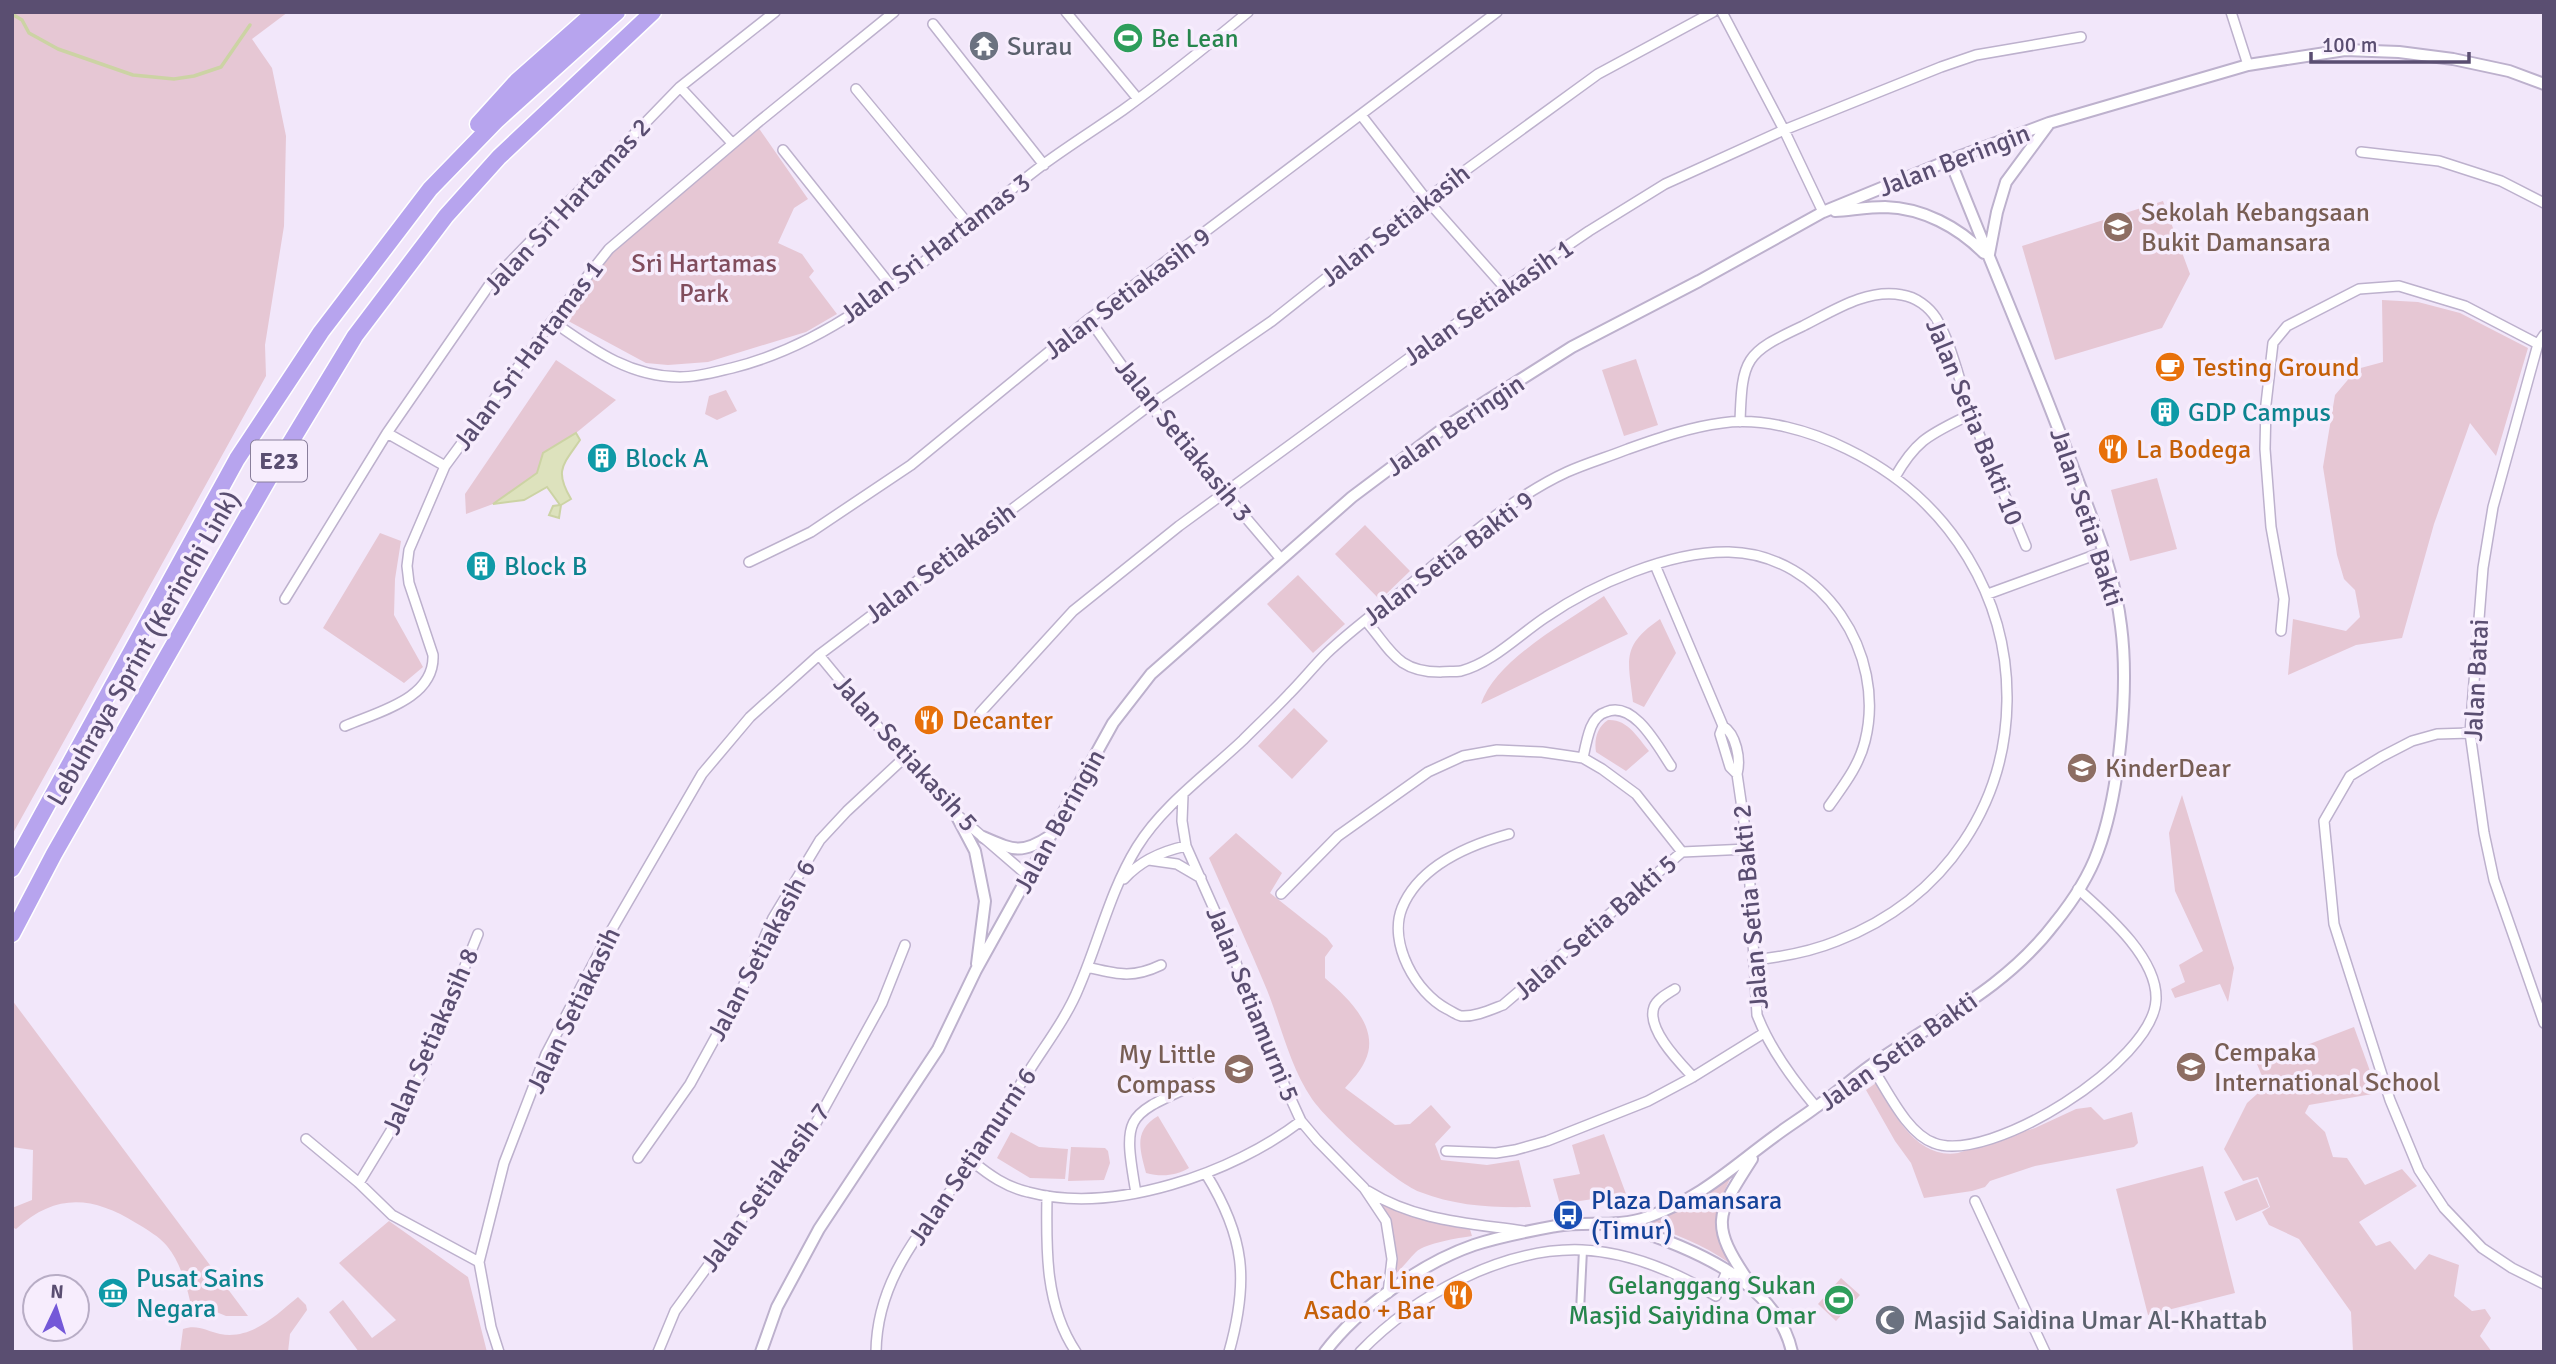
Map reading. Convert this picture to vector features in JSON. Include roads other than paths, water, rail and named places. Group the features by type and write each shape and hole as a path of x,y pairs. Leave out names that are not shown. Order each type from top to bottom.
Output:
{"highway":[{"path":"430,190 449,155 517,81 595,12"},
{"name":"Lebuhraya Sprint (Kerinchi Link)","path":"12,869 237,459 321,332 430,190 497,120 617,12"},
{"name":"Lebuhraya Sprint (Kerinchi Link)","path":"12,934 54,854 269,478 355,335 446,216 499,157 653,12"}],"street":[{"name":"Jalan Sri Hartamas 2","path":"285,599 387,433 492,281 681,88 775,12"},
{"name":"Jalan Sri Hartamas 1","path":"345,726 408,699 424,683 433,667 431,644 409,583 409,550 445,466 552,320 608,249 732,143 894,12"},
{"path":"1066,12 1138,99"},
{"path":"1230,12 1237,22"},
{"name":"Jalan Sri Hartamas 3","path":"552,320 599,354 637,371 677,377 700,376 756,362 810,340 892,287 1044,165 1138,99 1248,12"},
{"name":"Jalan Setiakasih 9","path":"749,562 811,532 911,465 1089,319 1497,12"},
{"name":"Jalan Setiakasih","path":"499,1352 491,1327 480,1262 504,1163 546,1055 604,943 702,774 750,717 818,655 1150,405 1272,321 1426,200 1598,74 1713,12"},
{"path":"1722,12 1784,130 1823,212 1886,207 1918,212 1944,222 1971,240 1989,257"},
{"path":"2231,12 2248,65"},
{"path":"933,24 1044,165"},
{"name":"Jalan Setiakasih 1","path":"980,713 1073,611 1179,526 1505,288 1665,184 1784,130 1976,55 2081,37"},
{"name":"Jalan Beringin","path":"761,1352 777,1307 819,1229 938,1049 976,970 1113,723 1152,674 1281,559 1352,497 1444,428 1572,347 1823,212 2049,123 2248,65 2345,51 2399,52 2510,71 2544,84"},
{"path":"681,88 732,143"},
{"path":"856,89 969,225"},
{"path":"1361,115 1426,200 1505,288"},
{"path":"1989,257 1997,212 2006,182 2049,123"},
{"path":"783,150 892,287"},
{"path":"2361,152 2439,161 2501,181 2544,203"},
{"name":"Jalan Setia Bakti","path":"1622,1225 1669,1209 1692,1197 1871,1066 1954,1014 2003,978 2054,925 2078,889 2097,855 2109,817 2125,681 2121,625 2103,552 2062,438 1950,160"},
{"path":"2281,631 2284,599 2271,527 2265,426 2273,343 2287,326 2359,289 2399,286 2465,306 2538,344"},
{"name":"Jalan Setia Bakti 10","path":"1740,422 1744,368 1760,348 1853,301 1888,294 1914,299 1924,304 1936,318 1971,414 2026,546"},
{"name":"Jalan Setiakasih 3","path":"1089,319 1150,405 1281,559"},
{"name":"Jalan Batai","path":"2544,335 2538,344 2493,507 2483,568 2470,733 2483,833 2494,880 2544,1023"},
{"path":"1895,477 1908,454 1921,440 1971,414"},
{"name":"Jalan Setia Bakti 9","path":"1183,795 1288,696 1325,654 1501,512 1565,473 1679,432 1726,422 1768,425 1814,436 1867,459 1895,477 1945,522 1969,557 1988,594 2004,648 2007,714 1991,787 1965,837 1930,881 1909,900 1878,921 1836,942 1809,951 1753,960"},
{"path":"387,433 445,466"},
{"path":"1366,621 1402,664 1423,672 1460,671 1484,661 1548,615 1582,595 1655,565 1697,553 1732,552 1765,559 1790,569 1812,584 1840,612 1863,656 1870,699 1865,742 1851,776 1829,806"},
{"path":"1988,594 2103,552"},
{"name":"Jalan Setia Bakti 2","path":"1655,565 1723,726 1730,730 1740,763 1737,774 1748,849 1757,1015 1764,1033 1816,1107"},
{"name":"Jalan Setiakasih 5","path":"818,655 904,758 955,813 1028,876"},
{"path":"1583,758 1594,721 1608,710 1621,709 1642,725 1671,766"},
{"path":"2470,733 2437,734 2412,741 2350,776 2324,821 2333,924 2390,1100 2419,1170 2444,1208 2482,1248 2512,1268 2544,1284"},
{"path":"1281,894 1338,836 1427,772 1463,756 1497,750 1583,758 1636,794 1682,852"},
{"name":"Jalan Setiakasih 6","path":"638,1158 690,1084 742,989 773,918 820,840 846,811 904,758"},
{"name":"Jalan Setiamurni 5","path":"1183,795 1182,821 1186,846 1230,946 1257,1025 1301,1121 1364,1188 1387,1222 1392,1259 1388,1293"},
{"name":"Jalan Setiamurni 6","path":"876,1352 876,1331 884,1296 920,1229 972,1161 1073,1001 1117,887 1141,841 1158,819 1183,795"},
{"path":"955,813 975,851 985,901 976,970"},
{"name":"Jalan Setia Bakti 5","path":"1509,834 1459,852 1437,867 1419,882 1401,911 1403,955 1414,978 1438,1004 1460,1016 1483,1013 1514,997 1682,852 1748,849"},
{"path":"983,837 1013,850 1032,848 1052,835"},
{"name":"Jalan Setiamurni 6","path":"1117,887 1128,874 1147,860 1160,853 1186,846"},
{"name":"Jalan Setiamurni 5","path":"1147,860 1177,864 1203,880"},
{"path":"1871,1066 1912,1128 1932,1143 1956,1148 2011,1132 2075,1098 2106,1074 2146,1028 2156,998 2152,980 2132,943 2121,928 2078,889"},
{"name":"Jalan Setiakasih 8","path":"359,1183 401,1114 422,1072 478,933"},
{"name":"Jalan Setiakasih 7","path":"657,1352 676,1311 756,1200 817,1123 882,1003 905,945"},
{"path":"1087,967 1129,975 1143,973 1161,965"},
{"path":"1675,989 1660,998 1653,1007 1653,1019 1671,1053 1693,1077"},
{"path":"1446,1151 1496,1153 1548,1141 1648,1101 1764,1033"},
{"path":"1136,1193 1128,1140 1134,1119 1142,1111 1198,1083"},
{"path":"972,1161 1007,1185 1047,1196 1092,1198 1136,1193 1206,1174 1253,1151 1301,1121"},
{"path":"306,1139 392,1214 480,1262"},
{"name":"Jalan Setia Bakti","path":"1757,1151 1730,1192 1721,1219 1723,1235 1728,1249 1753,1289 1781,1325 1792,1352"},
{"path":"1206,1174 1230,1219 1243,1283 1229,1352"},
{"name":"Jalan Setiamurni 5","path":"1364,1188 1393,1205 1433,1218 1528,1231"},
{"path":"1047,1196 1048,1269 1054,1303 1064,1335 1076,1352"},
{"path":"1975,1201 2045,1352"},
{"path":"1325,1352 1352,1321 1388,1293 1438,1262 1470,1247 1560,1225 1622,1225"},
{"name":"Jalan Setia Bakti","path":"1622,1225 1677,1245 1727,1271 1753,1289"},
{"path":"1360,1352 1416,1304 1471,1275 1537,1254 1583,1250 1642,1261 1678,1276 1716,1297 1727,1271"},
{"path":"1580,1311 1583,1250"}],"waterway":[{"path":"12,14 22,20 29,33 58,49 133,75 174,79 221,67 250,25"}],"place":[{"name":"Be Lean","path":"1128,38"},
{"name":"Surau","path":"984,46"},
{"name":"Sekolah Kebangsaan Bukit Damansara","path":"2118,227"},
{"name":"Testing Ground","path":"2170,367"},
{"name":"GDP Campus","path":"2165,412"},
{"name":"La Bodega","path":"2113,449"},
{"name":"Block A","path":"602,458"},
{"name":"Block B","path":"481,566"},
{"name":"Decanter","path":"929,720"},
{"name":"KinderDear","path":"2082,768"},
{"name":"Cempaka International School","path":"2191,1067"},
{"name":"My Little Compass","path":"1239,1069"},
{"name":"Plaza Damansara (Timur)","path":"1568,1215"},
{"name":"Pusat Sains Negara","path":"113,1293"},
{"name":"Char Line Asado + Bar","path":"1458,1295"},
{"name":"Gelanggang Sukan Masjid Saiyidina Omar","path":"1839,1300"},
{"name":"Masjid Saidina Umar Al-Khattab","path":"1890,1320"}],"park label":[{"name":"Sri Hartamas Park","path":"704,278"}]}
